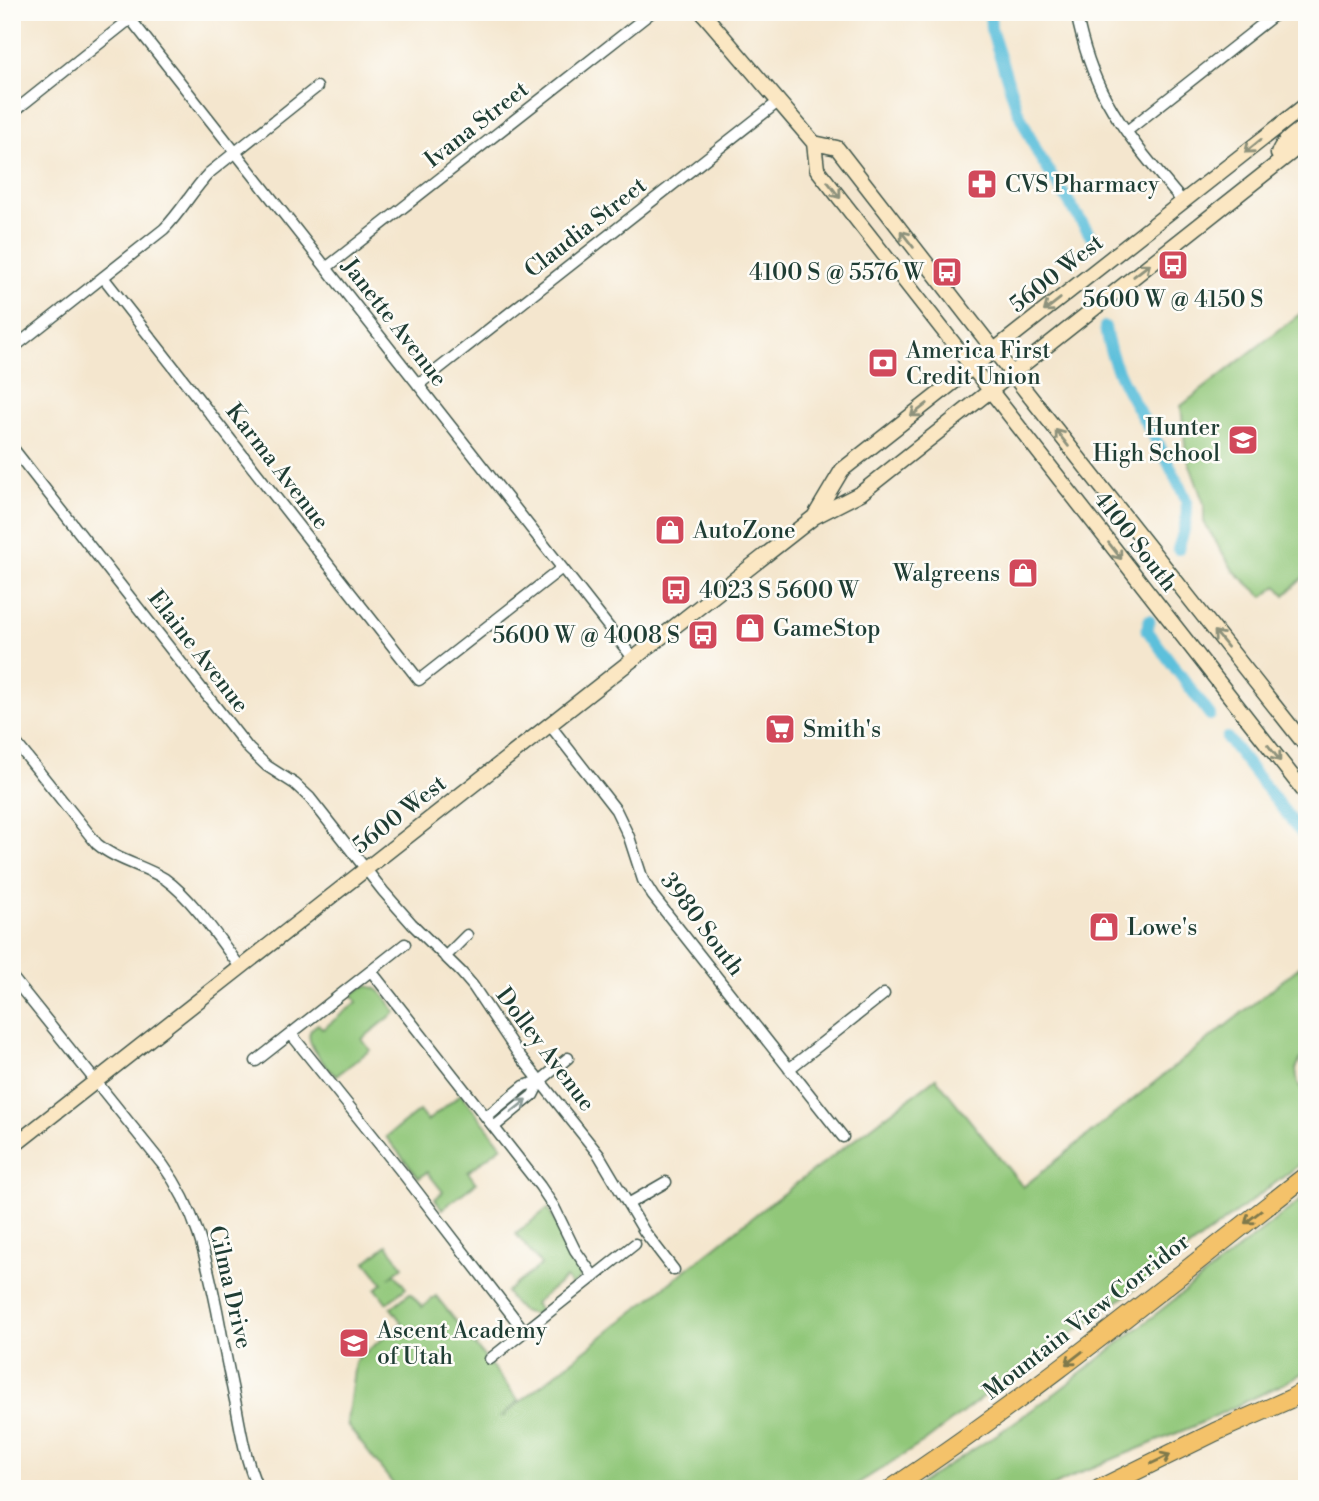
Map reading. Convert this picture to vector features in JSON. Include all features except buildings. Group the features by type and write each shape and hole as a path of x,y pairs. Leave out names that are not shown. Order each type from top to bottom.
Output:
{"highway":[{"name":"Mountain View Corridor","path":"891,1489 1050,1376 1307,1175"},
{"path":"1100,1489 1307,1390"}],"main road":[{"name":"4100 South","path":"702,12 814,143 817,169 1307,794"},
{"name":"5600 West","path":"814,517 842,470 1307,104"},
{"path":"1282,159 1278,154 1283,144 1307,124"},
{"name":"5600 West","path":"12,1147 814,517 860,493 1307,140"},
{"name":"4100 South","path":"814,143 837,148 1307,747"}],"street":[{"name":"Ivana Street","path":"326,268 652,12"},
{"path":"1076,12 1085,47 1106,99 1127,131 1183,202"},
{"path":"1127,131 1278,12"},
{"name":"Janette Avenue","path":"131,15 234,152 633,658"},
{"path":"12,113 131,15"},
{"path":"12,349 164,229 209,173 317,87"},
{"name":"Claudia Street","path":"418,385 778,102"},
{"name":"Karma Avenue","path":"103,277 419,681 562,568"},
{"name":"Elaine Avenue","path":"12,447 249,749 310,798 366,868"},
{"name":"3980 South","path":"549,724 616,810 629,837 643,880 653,896 843,1137"},
{"path":"12,738 97,844 112,855 162,877 180,891 240,967"},
{"name":"Dolley Avenue","path":"366,868 412,924 480,995 512,1044 599,1155 643,1231 674,1270"},
{"path":"445,957 467,935"},
{"path":"256,1061 405,944"},
{"path":"371,971 550,1200 575,1250 594,1277"},
{"name":"Cilma Drive","path":"12,977 170,1175 183,1196 196,1225 207,1263 245,1448 258,1489"},
{"path":"789,1069 884,994"},
{"path":"291,1034 405,1176 524,1332"},
{"path":"486,1117 524,1086 540,1081 568,1058"},
{"path":"494,1127 533,1095 540,1081"},
{"path":"628,1203 666,1182"},
{"path":"490,1359 635,1244"}],"green space":[{"path":"1305,310 1307,574 1285,595 1277,586 1263,597 1233,570 1204,522 1204,504 1186,454 1181,406"},
{"path":"1307,961 1307,1054 1301,1058 1296,1069 1298,1084 1307,1095 1307,1159 1116,1303 1012,1375 924,1442 849,1489 397,1489 348,1426 355,1362 402,1323 391,1308 410,1293 422,1307 436,1296 519,1401 500,1418 760,1211 936,1078 1023,1187"},
{"path":"365,986 379,991 396,1012 362,1039 370,1050 336,1076 314,1049 309,1037 310,1032 318,1024 323,1029 357,1002 352,994"},
{"path":"461,1094 502,1146 468,1172 476,1183 442,1209 435,1199 443,1192 427,1172 419,1178 386,1137 419,1111 427,1121"},
{"path":"1307,1195 1307,1370 1194,1426 1079,1473 1047,1489 912,1489 1057,1392"},
{"path":"548,1208 580,1267 580,1278 572,1286 566,1278 535,1303 540,1311 533,1315 520,1309 506,1292 541,1265 516,1234"},
{"path":"387,1245 403,1266 389,1278 395,1274 406,1288 387,1303 376,1289 383,1283 366,1262"}],"waterway":[{"path":"990,12 991,29 1017,109 1039,156 1092,238"},
{"path":"1105,327 1116,366 1185,498 1186,519 1178,549"},
{"path":"1149,620 1147,630 1210,715"},
{"path":"1227,738 1307,840"}],"place":[{"name":"CVS Pharmacy","path":"982,184"},
{"name":"5600 W @ 4150 S","path":"1173,265"},
{"name":"4100 S @ 5576 W","path":"947,272"},
{"name":"America First Credit Union","path":"883,363"},
{"name":"Hunter High School","path":"1243,440"},
{"name":"AutoZone","path":"670,530"},
{"name":"Walgreens","path":"1023,573"},
{"name":"4023 S 5600 W","path":"676,590"},
{"name":"GameStop","path":"750,628"},
{"name":"5600 W @ 4008 S","path":"703,635"},
{"name":"Smith's","path":"780,729"},
{"name":"Lowe's","path":"1104,927"},
{"name":"Ascent Academy of Utah","path":"354,1343"}]}
